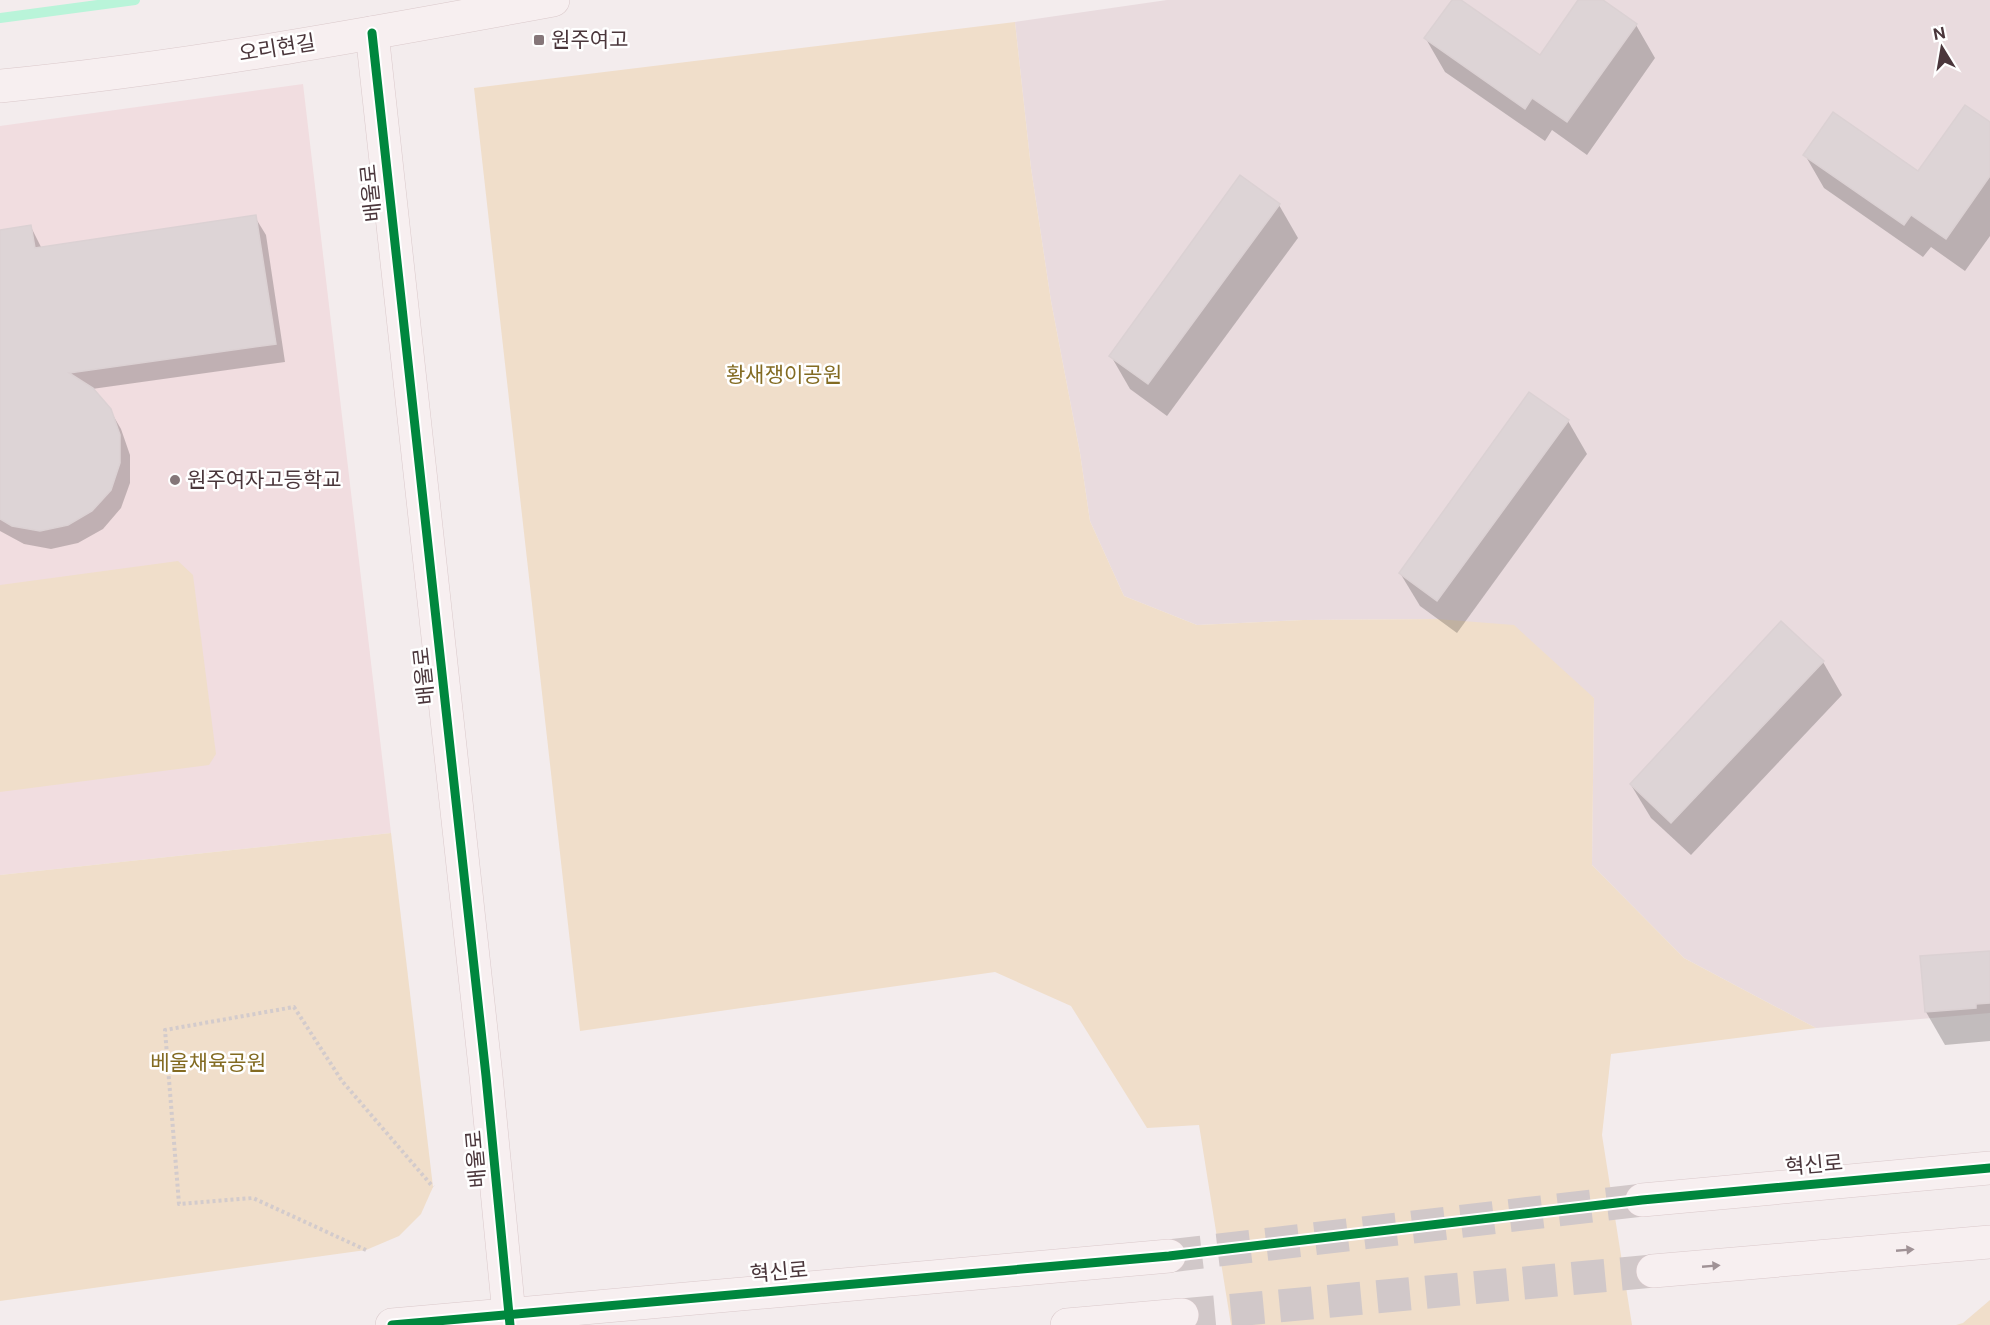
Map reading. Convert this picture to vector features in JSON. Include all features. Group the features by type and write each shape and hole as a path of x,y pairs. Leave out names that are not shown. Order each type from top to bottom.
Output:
{"street":[{"name":"오리현길","path":"0,86 87,77 372,33 553,0"},
{"name":"배울로","path":"372,33 486,1076 509,1320"},
{"name":"혁신로","path":"1642,1200 1990,1168"},
{"path":"1653,1271 1990,1242"},
{"name":"혁신로","path":"392,1325 509,1320 1169,1256"},
{"path":"1067,1325 1182,1315"}],"path":[{"path":"366,1250 253,1198 179,1204 165,1030 294,1007 342,1081 433,1186"}],"shaded area":[{"path":"1167,0 1990,0 1990,1013 1816,1028 1684,958 1592,865 1594,698 1437,619 1303,620 1197,625 1124,596 1090,521 1080,453 1051,301 1031,168 1015,22"},
{"name":"원주여자고등학교","path":"303,84 391,833 0,875 0,126"}],"green space":[{"name":"황새쟁이공원","path":"1015,22 1031,168 1051,301 1080,453 1090,521 1124,596 1197,625 1303,620 1437,619 1514,625 1594,698 1592,865 1684,958 1816,1028 1611,1054 1602,1135 1632,1325 1231,1325 1199,1125 1147,1128 1071,1006 995,972 580,1031 474,88"},
{"path":"178,561 193,575 216,754 209,765 0,792 0,585"},
{"name":"베울채육공원","path":"391,833 433,1187 421,1214 399,1236 366,1250 0,1301 0,875"},
{"path":"1990,1300 1990,1325 1956,1325 1963,1323"}],"building":[{"path":"1452,0 1461,0 1540,55 1578,0 1603,0 1637,24 1567,122 1532,98 1525,109 1424,38"},
{"path":"1965,105 1990,122 1990,176 1946,239 1911,215 1904,225 1803,155 1833,112 1918,171"},
{"path":"1240,175 1280,204 1148,384 1109,356"},
{"path":"256,215 276,344 69,373 93,388 111,409 120,435 120,463 111,490 92,511 68,525 40,531 12,526 0,519 0,230 31,225 35,248"},
{"path":"1529,392 1569,420 1437,601 1399,573"},
{"path":"1781,621 1824,661 1671,823 1630,784"},
{"path":"1990,951 1990,1003 1976,1004 1976,1008 1925,1012 1920,956"}],"waterway":[{"path":"0,18 135,0"}],"tunnel":[{"path":"1169,1256 1642,1200"},
{"path":"1182,1315 1653,1271"}],"cycle path":[{"path":"372,33 486,1076 510,1325"},
{"path":"392,1325 1169,1256 1642,1200 1990,1168"}],"place":[{"name":"원주여고","path":"539,40"},
{"name":"원주여자고등학교","path":"175,480"}]}
